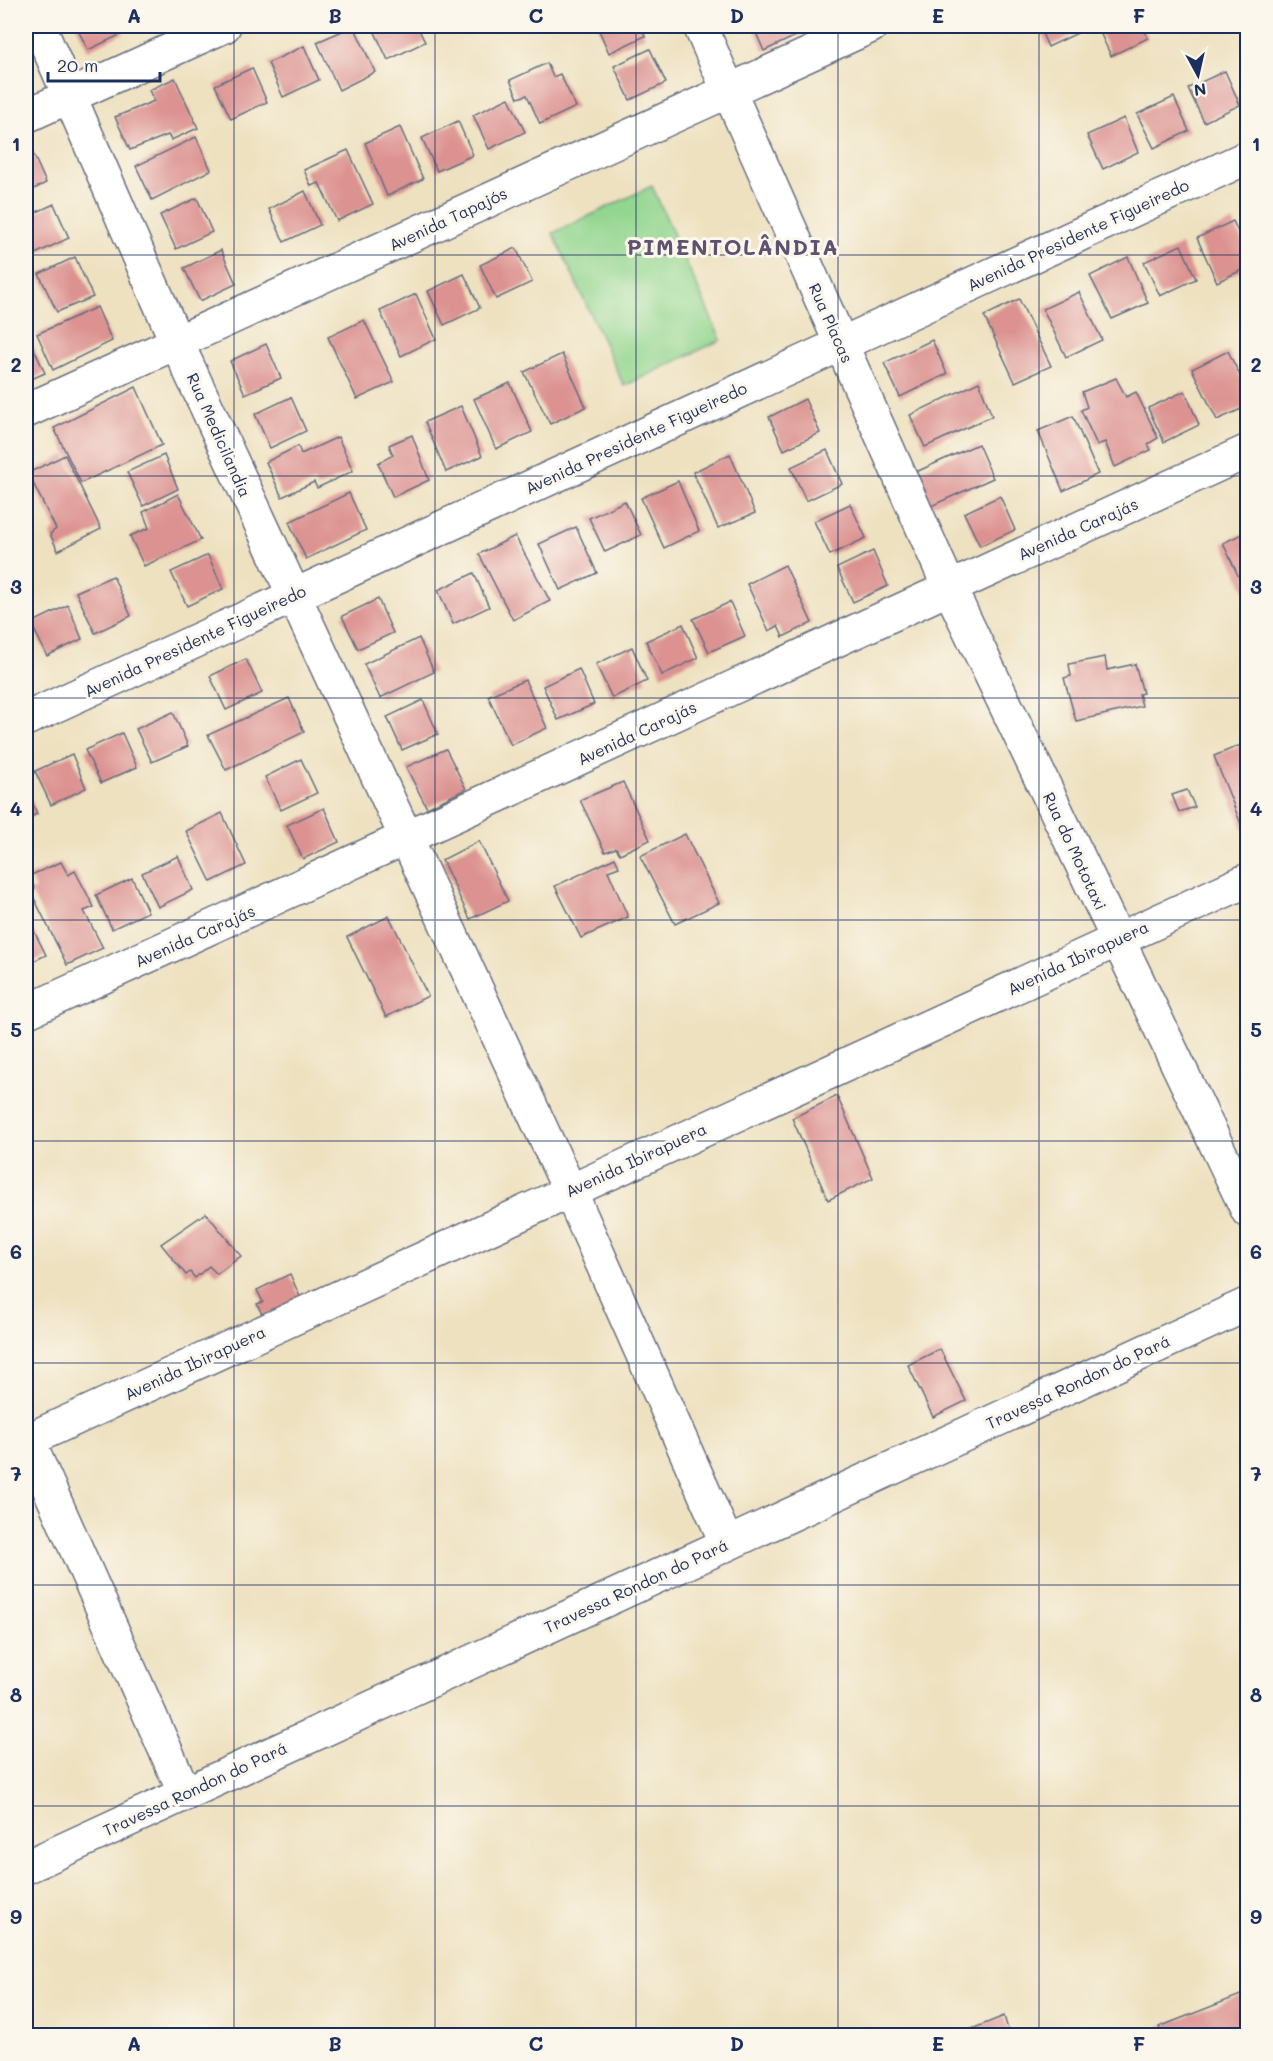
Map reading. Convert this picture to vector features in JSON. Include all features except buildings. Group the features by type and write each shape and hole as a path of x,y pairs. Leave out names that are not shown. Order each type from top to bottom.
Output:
{"street":[{"name":"Rua Medicilandia","path":"39,26 177,343 292,596 570,1191 727,1544"},
{"path":"26,116 224,26"},
{"name":"Rua Placas","path":"699,26 730,90 950,587"},
{"name":"Avenida Tapajós","path":"26,411 871,26"},
{"name":"Avenida Presidente Figueiredo","path":"26,719 1248,157"},
{"name":"Avenida Carajás","path":"26,1012 406,841 950,587 1248,452"},
{"name":"Rua do Mototaxi","path":"950,587 1248,1211"},
{"name":"Avenida Ibirapuera","path":"26,1439 1248,880"},
{"name":"Travessa Rondon do Pará","path":"26,1867 1248,1304"},
{"path":"26,1439 184,1794"}],"green space":[{"path":"652,186 721,340 624,386 553,233"}],"district":[{"name":"PIMENTOLÂNDIA","path":"733,247"}]}
